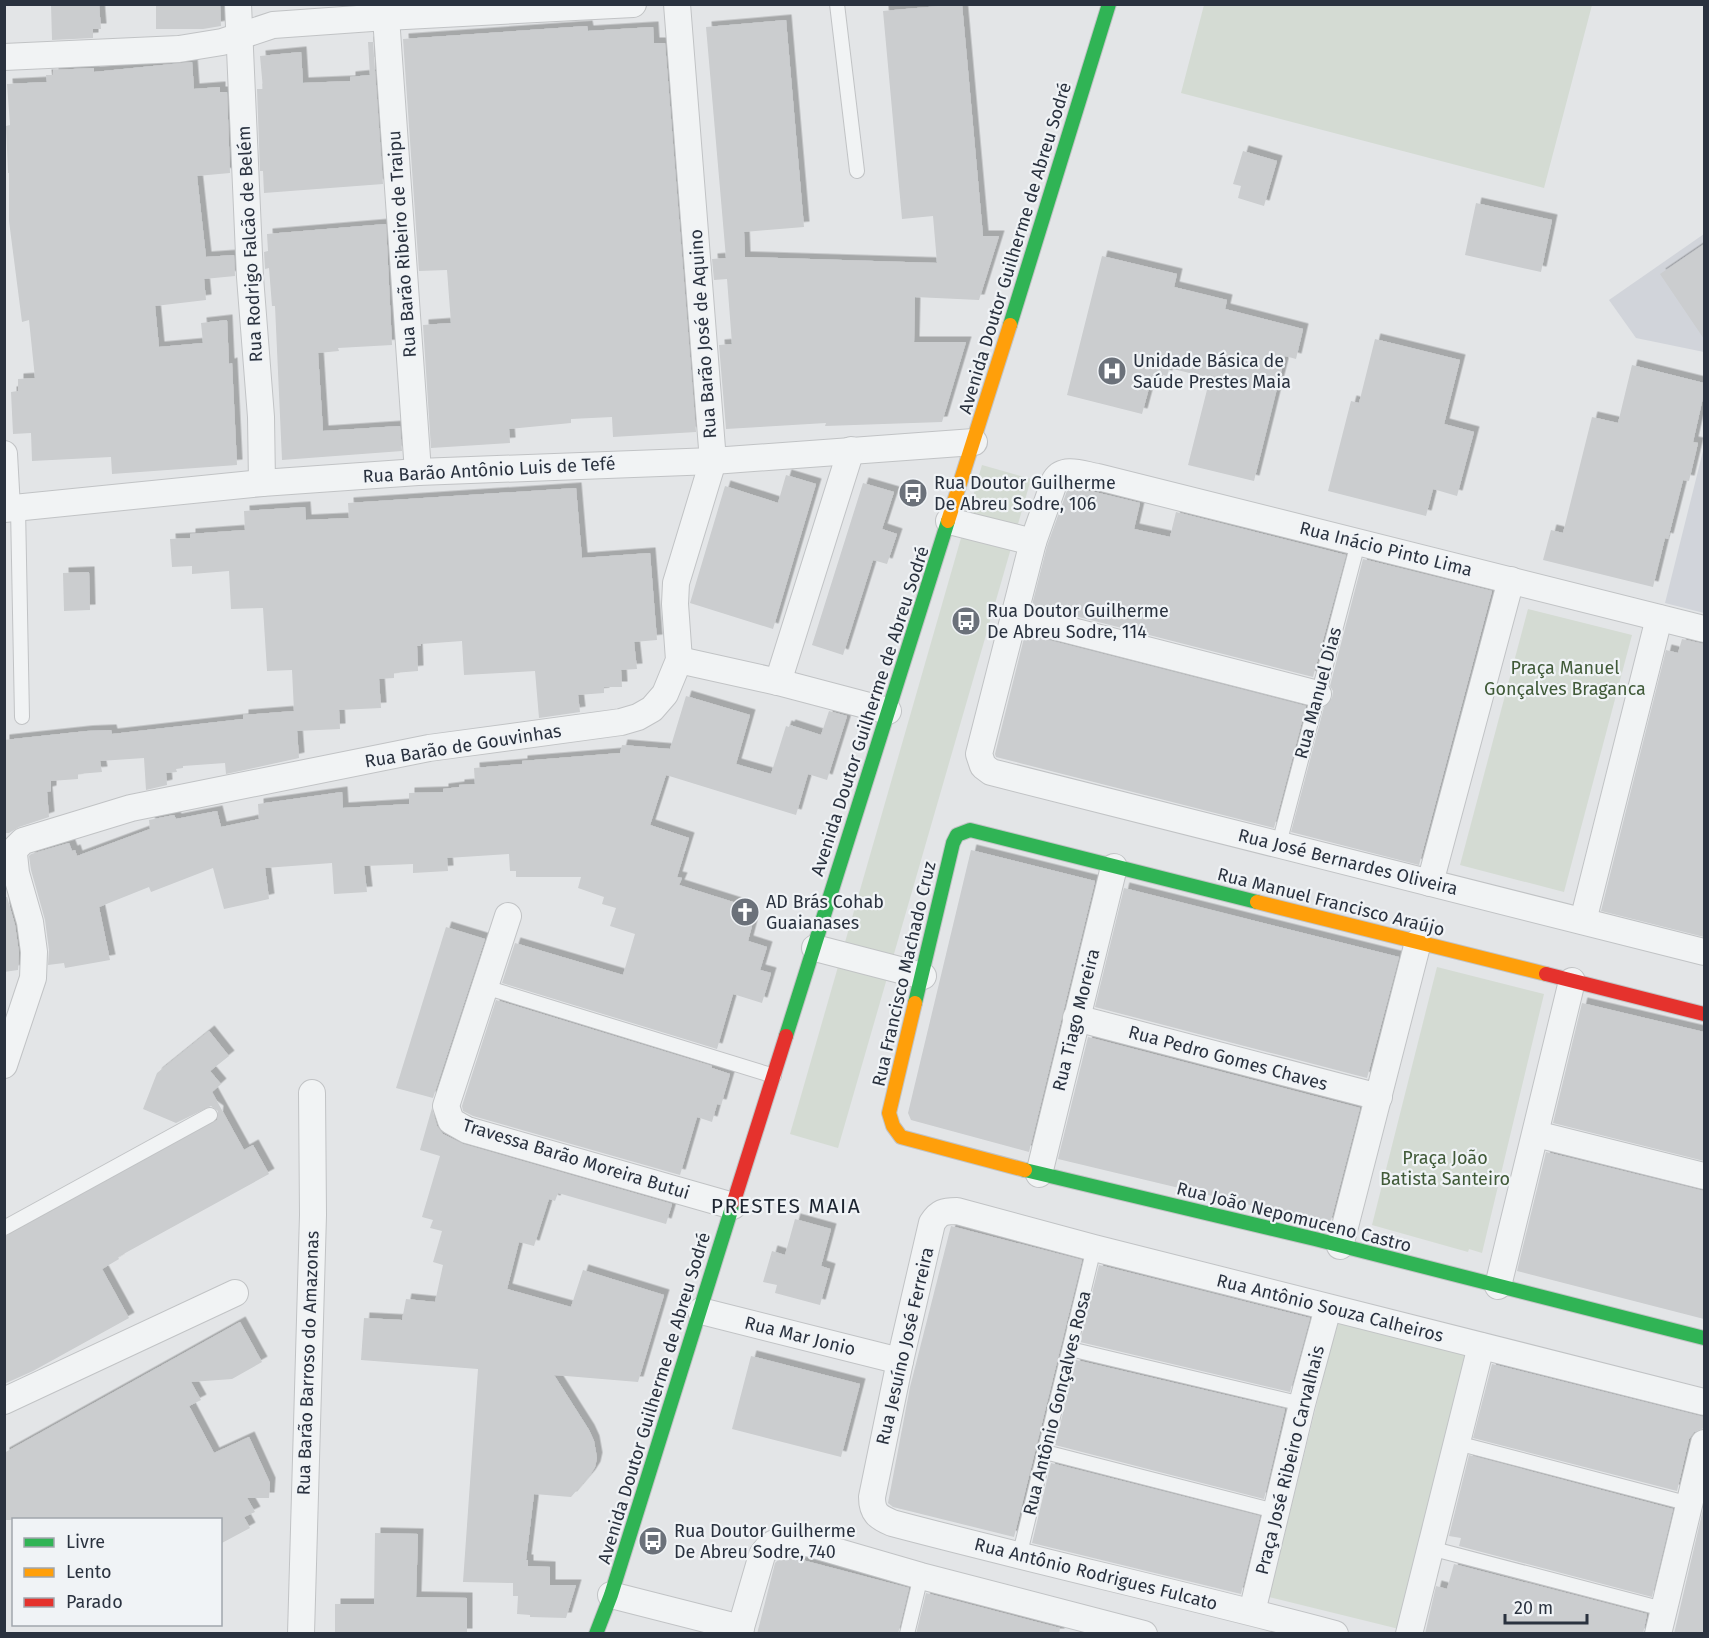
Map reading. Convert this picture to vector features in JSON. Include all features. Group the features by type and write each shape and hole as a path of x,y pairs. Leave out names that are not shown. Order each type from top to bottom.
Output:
{"street":[{"name":"Rua Rodrigo Falcão de Belém","path":"238,4 250,277 261,417 262,483"},
{"path":"4,57 179,49 222,42 273,25 633,4"},
{"name":"Rua Barão José de Aquino","path":"676,4 713,461 676,583 675,604 679,660"},
{"name":"Avenida Doutor Guilherme de Abreu Sodré","path":"596,1634 611,1595 888,711 950,521 1109,4"},
{"name":"Rua Barão Ribeiro de Traipu","path":"386,17 418,472"},
{"name":"Rua Barão Antônio Luis de Tefé","path":"10,508 262,483 418,472 713,461 974,442"},
{"path":"778,682 851,450"},
{"path":"4,454 10,508"},
{"name":"Rua Inácio Pinto Lima","path":"1033,542 1055,480 1058,475 1068,472 1098,477 1704,629"},
{"path":"950,521 1033,542 1014,616 1318,694"},
{"path":"1430,883 1511,580"},
{"name":"Rua José Bernardes Oliveira","path":"1014,616 979,754 983,766 991,771 1704,952"},
{"path":"1582,921 1659,618"},
{"path":"679,660 778,682 888,711"},
{"name":"Rua Barão de Gouvinhas","path":"4,1065 33,978 34,961 30,922 16,873 14,854 16,848 24,841 131,808 429,748 621,722 638,717 652,709 665,694 679,660"},
{"name":"Rua Manuel Francisco Araújo","path":"953,843 957,835 970,830 1704,1014"},
{"name":"Rua Francisco Machado Cruz","path":"890,1113 953,843"},
{"name":"Rua Tiago Moreira","path":"1039,1174 1114,867"},
{"name":"Travessa Barão Moreira Butui","path":"508,916 446,1106 452,1121 466,1130 733,1206"},
{"path":"1340,1246 1418,942"},
{"path":"815,948 923,976"},
{"path":"1498,1286 1572,981"},
{"name":"Rua Pedro Gomes Chaves","path":"1076,1018 1379,1097"},
{"name":"Rua Barão Barroso do Amazonas","path":"301,1634 313,1215 312,1093"},
{"name":"Rua João Nepomuceno Castro","path":"890,1113 891,1125 901,1137 1039,1174 1340,1246 1704,1338"},
{"path":"1536,1134 1704,1176"},
{"name":"Rua Jesuíno José Ferreira","path":"872,1497 900,1361 932,1224 938,1214 944,1211 957,1211"},
{"name":"Rua Antônio Souza Calheiros","path":"957,1211 1328,1308 1704,1402"},
{"path":"4,1401 235,1293"},
{"name":"Praça José Ribeiro Carvalhais","path":"1252,1612 1275,1511 1328,1308"},
{"name":"Rua Mar Jonio","path":"701,1311 900,1361"},
{"path":"1409,1634 1481,1346"},
{"path":"1660,1622 1704,1443"},
{"name":"Rua Antônio Rodrigues Fulcato","path":"872,1497 872,1508 878,1517 892,1523 1019,1557 1335,1634"},
{"path":"611,1595 740,1631 766,1548 774,1542 797,1540 1072,1620 1144,1634"}],"lane":[{"path":"837,4 857,171"},
{"path":"10,508 22,717"},
{"name":"Rua Manuel Dias","path":"1279,844 1358,543"},
{"path":"485,987 774,1076"},
{"path":"4,1228 210,1115"},
{"name":"Rua Antônio Gonçalves Rosa","path":"1019,1557 1094,1248"},
{"path":"1070,1349 1302,1404"},
{"path":"1457,1443 1689,1504"},
{"path":"1045,1452 1275,1511"},
{"path":"1430,1548 1660,1622"},
{"path":"907,1634 921,1576"}],"shaded area":[{"path":"1704,234 1704,352 1636,338 1609,300"},
{"path":"1704,447 1704,613 1665,603"}],"green space":[{"path":"1204,4 1592,5 1544,188 1181,93"},
{"path":"982,465 1031,479 838,1148 790,1134"},
{"name":"Praça Manuel Gonçalves Braganca","path":"1528,609 1632,635 1564,892 1460,865"},
{"name":"Praça João Batista Santeiro","path":"1437,967 1544,994 1482,1253 1469,1249 1468,1252 1372,1225"},
{"path":"1337,1322 1467,1353 1399,1629 1269,1597"}],"building":[{"path":"51,4 99,4 101,29 93,29 93,38 52,40"},
{"path":"220,4 221,26 203,29 156,29 156,5"},
{"path":"962,4 983,236 999,236 979,300 915,297 914,342 966,342 942,422 825,426 826,423 726,429 719,345 732,344 727,279 714,280 712,259 726,258 706,27 786,20 804,227 744,232 745,257 937,263 933,216 902,219 883,11"},
{"path":"587,26 588,31 653,27 654,43 665,43 696,432 613,437 612,417 571,419 571,423 509,429 510,443 431,448 423,325 451,323 447,270 419,271 403,39"},
{"path":"368,42 373,42 383,184 264,193 263,171 260,171 257,89 263,89 260,56 301,52 303,83 350,81 350,77 370,75"},
{"path":"192,62 194,89 220,87 220,92 227,92 230,173 197,176 206,257 234,255 235,276 204,279 206,300 155,306 159,347 203,343 201,323 227,320 229,364 232,363 237,465 112,474 111,457 32,461 31,433 13,434 11,392 18,391 18,379 35,378 29,320 22,322 9,221 6,126 10,125 7,84 47,82 46,75 53,75 53,70 94,68 94,72"},
{"path":"1243,151 1277,161 1264,206 1238,198 1241,186 1233,184"},
{"path":"1476,203 1552,220 1541,272 1465,255"},
{"path":"386,224 392,345 338,348 339,351 318,353 323,431 400,426 402,451 282,460 275,306 272,306 269,268 265,269 264,252 268,251 267,234"},
{"path":"1704,244 1704,339 1660,274"},
{"path":"1102,256 1177,274 1174,287 1227,300 1225,309 1303,329 1296,359 1285,356 1254,481 1188,465 1210,378 1169,368 1167,376 1163,375 1162,379 1152,377 1142,414 1067,395"},
{"path":"1375,339 1460,360 1444,424 1474,432 1457,496 1433,489 1426,516 1328,491 1351,401 1359,403"},
{"path":"1632,365 1704,383 1704,393 1693,442 1698,443 1689,481 1683,480 1653,587 1543,560 1551,530 1563,533 1592,417 1618,423"},
{"path":"786,475 816,484 773,629 690,603 725,486 778,503"},
{"path":"863,483 894,492 882,529 897,534 887,564 873,560 843,655 812,645"},
{"path":"576,488 582,558 650,553 657,640 634,642 637,669 621,670 622,687 604,687 604,693 578,695 580,712 539,718 535,671 464,675 462,641 421,644 417,646 418,671 394,673 394,678 379,679 381,708 339,710 340,729 297,731 299,758 226,774 225,763 183,766 183,768 176,769 177,772 166,773 167,785 146,790 144,758 100,761 102,772 78,774 78,779 51,781 51,791 47,792 49,817 4,833 4,740 87,731 111,730 112,734 243,719 243,715 294,711 292,670 267,671 263,608 231,609 229,571 192,574 192,566 172,567 170,539 190,538 190,534 245,530 244,511 305,507 306,520 349,518 348,503"},
{"path":"1068,488 1140,503 1134,529 1170,537 1176,512 1346,555 1313,677 1032,605 1047,546"},
{"path":"1363,559 1492,591 1419,865 1291,832 1324,707 1332,698 1333,691 1330,686"},
{"path":"89,572 90,610 64,611 63,573"},
{"path":"1025,634 1306,706 1274,828 996,757"},
{"path":"1682,639 1704,644 1704,937 1601,911 1666,650 1678,653"},
{"path":"686,696 750,715 736,764 771,774 786,726 790,725 821,735 829,711 847,716 827,780 808,774 796,815 666,775 650,825 689,838 677,877 682,878 679,885 746,906 743,914 754,918 748,941 767,947 760,970 771,973 762,1003 733,994 717,1049 502,983 515,943 623,975 635,934 610,926 616,908 602,904 604,897 578,888 581,877 516,877 516,871 510,871 509,854 447,858 448,871 413,873 413,864 364,866 367,892 334,894 332,863 265,868 269,899 224,909 213,868 151,892 149,887 99,907 110,960 65,968 64,963 48,965 49,950 45,920 31,870 29,856 31,854 69,843 77,856 150,829 149,820 174,815 176,819 217,811 221,827 259,819 258,804 342,792 343,808 409,804 409,793 443,792 443,789 459,787 459,785 475,784 474,768 522,764 522,761 620,753 622,745 670,749"},
{"path":"971,850 1095,881 1029,1152 911,1120 908,1113"},
{"path":"1124,888 1399,957 1367,1078 1095,1007"},
{"path":"4,897 7,897 15,925 19,953 18,970 4,972"},
{"path":"446,927 485,939 433,1098 396,1088"},
{"path":"496,1000 712,1066 712,1068 730,1074 721,1105 717,1104 712,1122 697,1117 680,1175 473,1116 463,1111 462,1106"},
{"path":"1582,1003 1704,1032 1704,1161 1553,1123"},
{"path":"209,1031 229,1056 210,1071 221,1084 212,1092 244,1150 253,1145 269,1174 118,1257 119,1259 102,1269 129,1318 33,1371 4,1384 4,1237 217,1120 218,1111 211,1106 176,1123 143,1109 157,1073"},
{"path":"1088,1037 1360,1108 1330,1224 1058,1159"},
{"path":"432,1108 437,1126 443,1134 463,1144 672,1204 666,1224 558,1193 555,1201 549,1199 534,1246 519,1242 507,1289 571,1307 583,1270 664,1295 638,1382 554,1375 589,1430 597,1458 590,1475 571,1497 534,1494 526,1560 528,1560 528,1566 550,1567 550,1585 576,1585 566,1618 530,1617 530,1615 517,1614 518,1596 513,1596 513,1583 463,1582 478,1369 361,1360 364,1318 402,1320 406,1299 435,1302 443,1265 433,1262 442,1231 430,1228 433,1220 422,1217 440,1156 420,1150"},
{"path":"1546,1152 1704,1191 1704,1319 1517,1271"},
{"path":"795,1219 831,1229 821,1266 830,1269 820,1305 775,1293 777,1285 763,1282 772,1251 785,1255"},
{"path":"951,1226 1082,1260 1014,1537 893,1507 888,1503 910,1387"},
{"path":"1099,1265 1310,1318 1290,1392 1080,1342"},
{"path":"240,1322 262,1362 232,1379 191,1382 201,1400 189,1406 214,1453 249,1437 270,1483 269,1498 247,1498 255,1512 244,1517 250,1528 222,1543 222,1518 12,1518 12,1520 4,1520 4,1453"},
{"path":"751,1356 860,1384 841,1457 732,1429"},
{"path":"1076,1360 1285,1409 1264,1499 1055,1445"},
{"path":"1492,1364 1704,1417 1704,1428 1694,1432 1689,1439 1677,1491 1473,1438"},
{"path":"1469,1455 1673,1509 1652,1597 1459,1546 1461,1538 1449,1536"},
{"path":"1051,1463 1260,1516 1241,1594 1032,1543"},
{"path":"1704,1505 1704,1634 1674,1634"},
{"path":"375,1533 418,1534 416,1597 467,1598 467,1634 335,1634 335,1604 374,1604"},
{"path":"787,1556 909,1588 898,1634 757,1634 775,1563"},
{"path":"1454,1564 1647,1614 1643,1634 1425,1634 1436,1586 1447,1589"},
{"path":"926,1593 1060,1628 1059,1634 916,1634"}],"traffic: fast":[{"path":"1010,325 1109,4"},
{"path":"786,1036 948,521"},
{"path":"915,1003 953,843 957,835 970,830 1257,902"},
{"path":"1025,1170 1315,1239 1704,1338"},
{"path":"596,1634 611,1595 734,1201"}],"traffic: slow":[{"path":"948,521 1010,325"},
{"path":"1257,902 1546,974"},
{"path":"915,1003 889,1113 893,1126 901,1137 1025,1170"}],"traffic: jam":[{"path":"1546,974 1704,1014"},
{"path":"734,1201 786,1036"}],"place":[{"name":"Unidade Básica de Saúde Prestes Maia","path":"1112,371"},
{"name":"Rua Doutor Guilherme De Abreu Sodre, 106","path":"913,493"},
{"name":"Rua Doutor Guilherme De Abreu Sodre, 114","path":"966,621"},
{"name":"AD Brás Cohab Guaianases","path":"745,912"},
{"name":"Rua Doutor Guilherme De Abreu Sodre, 740","path":"653,1541"}],"district":[{"name":"PRESTES MAIA","path":"786,1206"}]}
